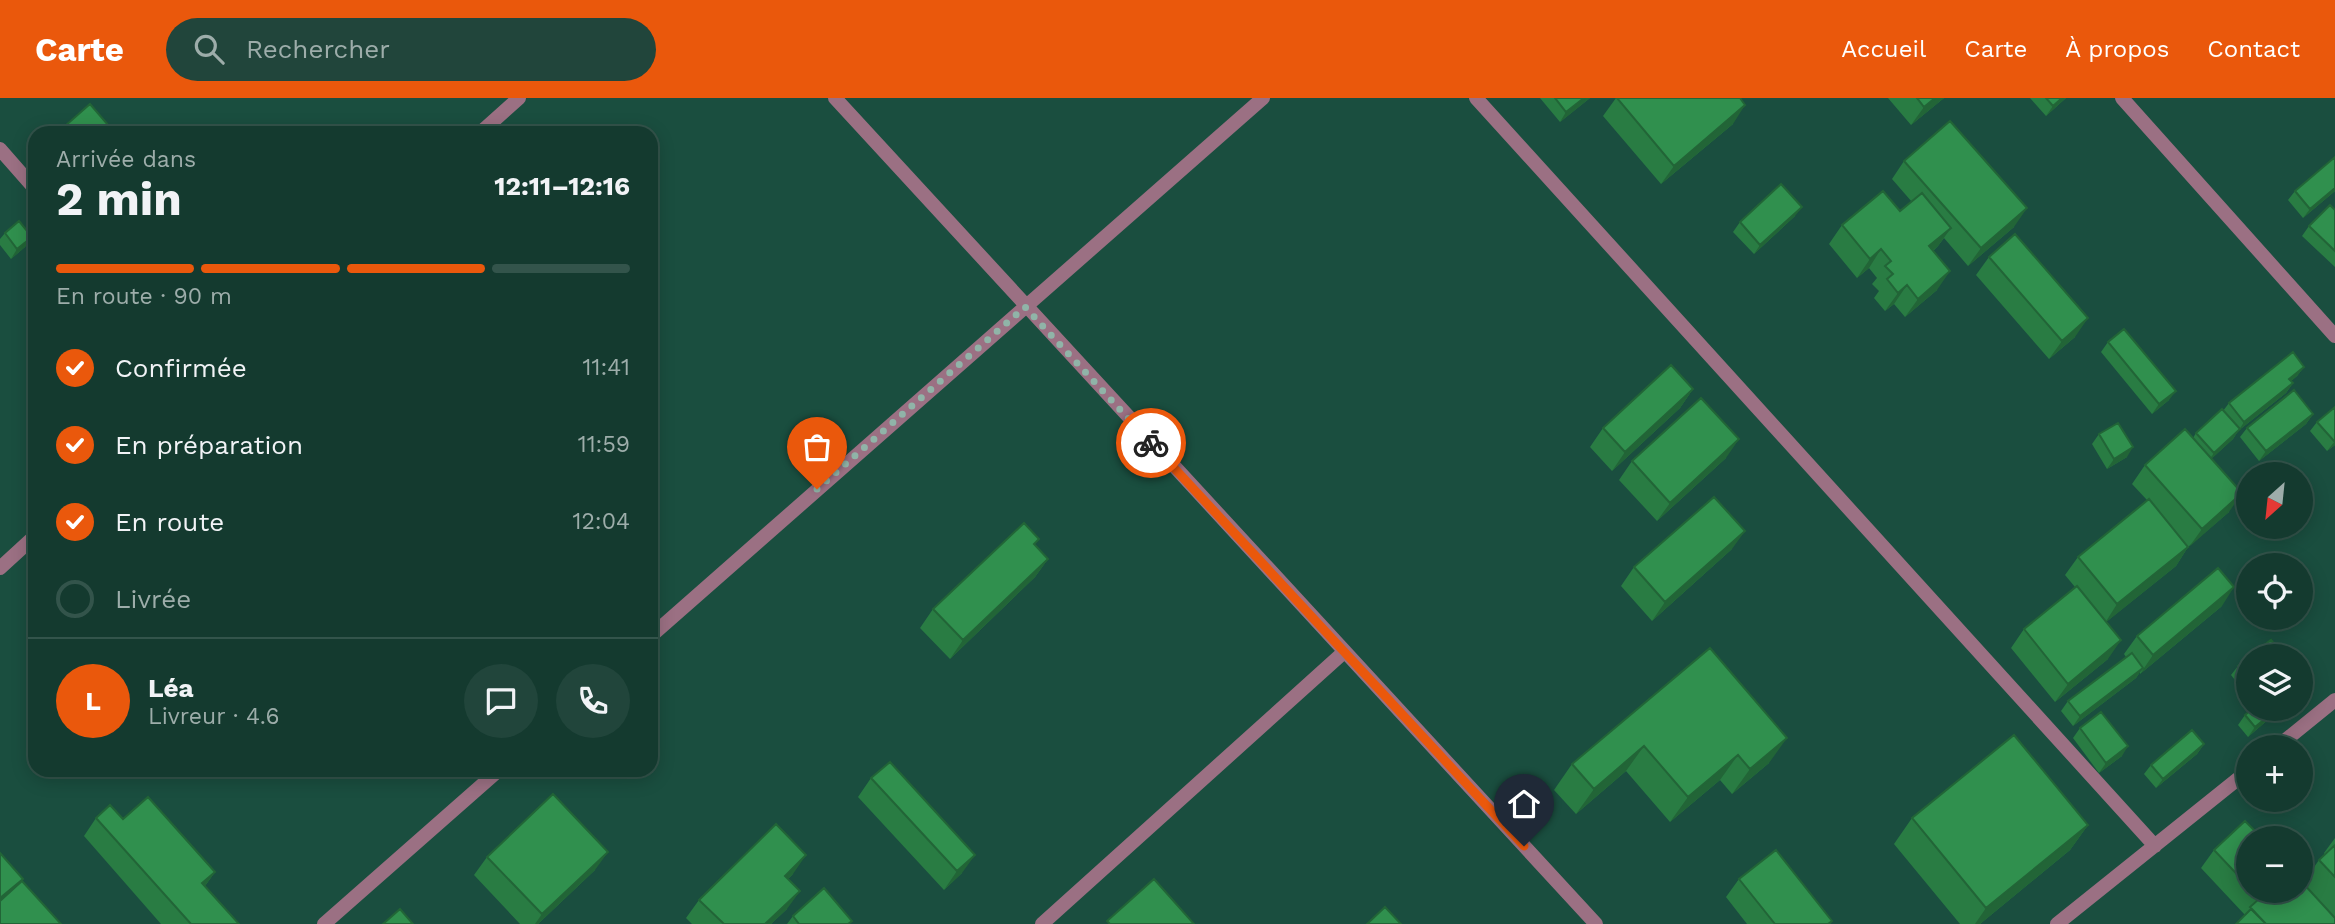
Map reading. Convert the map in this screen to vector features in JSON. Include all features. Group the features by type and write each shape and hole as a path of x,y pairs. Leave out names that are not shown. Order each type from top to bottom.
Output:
{"street":[{"path":"488,126 519,98"},
{"path":"835,98 1596,924"},
{"path":"658,630 1263,98"},
{"path":"1476,98 2155,846"},
{"path":"2122,98 2335,336"},
{"path":"0,149 28,181"},
{"path":"0,568 28,542"},
{"path":"1042,924 1344,652"},
{"path":"2292,735 2335,700"},
{"path":"324,924 491,777"},
{"path":"2057,924 2236,781"}],"building":[{"path":"1555,98 1584,98 1566,112"},
{"path":"1617,98 1740,98 1745,105 1674,166"},
{"path":"1917,98 1935,98 1924,107"},
{"path":"2046,98 2062,98 2053,106"},
{"path":"90,104 109,126 65,126"},
{"path":"1950,121 2027,208 1981,248 1904,161"},
{"path":"2335,157 2335,188 2310,209 2295,191"},
{"path":"1781,184 1802,207 1760,245 1740,222"},
{"path":"1883,191 1900,211 1922,193 1951,228 1929,246 1950,271 1918,299 1907,285 1898,293 1887,279 1893,274 1885,266 1891,261 1881,249 1870,259 1842,225"},
{"path":"2330,205 2335,210 2335,251 2309,226"},
{"path":"19,221 28,232 28,240 17,249 5,233"},
{"path":"2015,234 2088,318 2062,341 1989,257"},
{"path":"2124,329 2176,391 2159,404 2108,342"},
{"path":"2293,352 2304,367 2289,379 2293,383 2244,422 2229,403"},
{"path":"1671,365 1693,389 1625,452 1603,428"},
{"path":"2294,390 2313,414 2266,451 2247,428"},
{"path":"1701,398 1739,439 1670,503 1632,461"},
{"path":"2335,407 2335,441 2334,441 2317,422"},
{"path":"2222,409 2240,429 2214,453 2196,433"},
{"path":"2118,423 2133,447 2114,459 2099,434"},
{"path":"2185,429 2236,486 2236,498 2202,529 2145,465"},
{"path":"1714,497 1745,531 1665,602 1634,567"},
{"path":"2149,499 2188,547 2117,604 2078,557"},
{"path":"1024,523 1039,539 1034,544 1048,559 963,640 933,609"},
{"path":"2218,568 2234,587 2153,655 2137,636"},
{"path":"2077,586 2121,640 2068,684 2024,629"},
{"path":"1710,648 1787,738 1750,769 1738,755 1688,797 1644,746 1594,789 1572,764"},
{"path":"2132,653 2143,668 2080,716 2068,701"},
{"path":"2101,712 2128,746 2106,763 2080,728"},
{"path":"2250,721 2262,721 2255,727"},
{"path":"2192,730 2204,744 2163,779 2151,765"},
{"path":"2014,735 2088,825 1986,908 1912,818"},
{"path":"890,762 975,855 957,871 871,778"},
{"path":"553,794 608,852 542,914 487,857"},
{"path":"148,797 215,872 202,883 239,924 191,924 96,818 110,805 123,819"},
{"path":"776,824 806,855 785,876 800,891 765,924 724,924 699,900"},
{"path":"2236,829 2236,873 2214,850"},
{"path":"2335,845 2335,877 2319,860"},
{"path":"1776,850 1832,921 1828,924 1775,924 1739,879"},
{"path":"0,853 23,879 0,898"},
{"path":"1154,879 1194,924 1110,924 1107,921"},
{"path":"22,881 61,924 0,924 0,901"},
{"path":"824,888 852,921 848,924 799,924 793,916"},
{"path":"2313,894 2335,918 2335,924 2266,924 2250,907 2254,903 2313,903"},
{"path":"1385,907 1401,924 1367,924"},
{"path":"400,909 413,924 383,924"},
{"path":"2251,909 2266,924 2236,924"}],"way so far":[{"path":"817,489 1025,307 1151,443"}],"route":[{"path":"1151,443 1524,846"}]}
